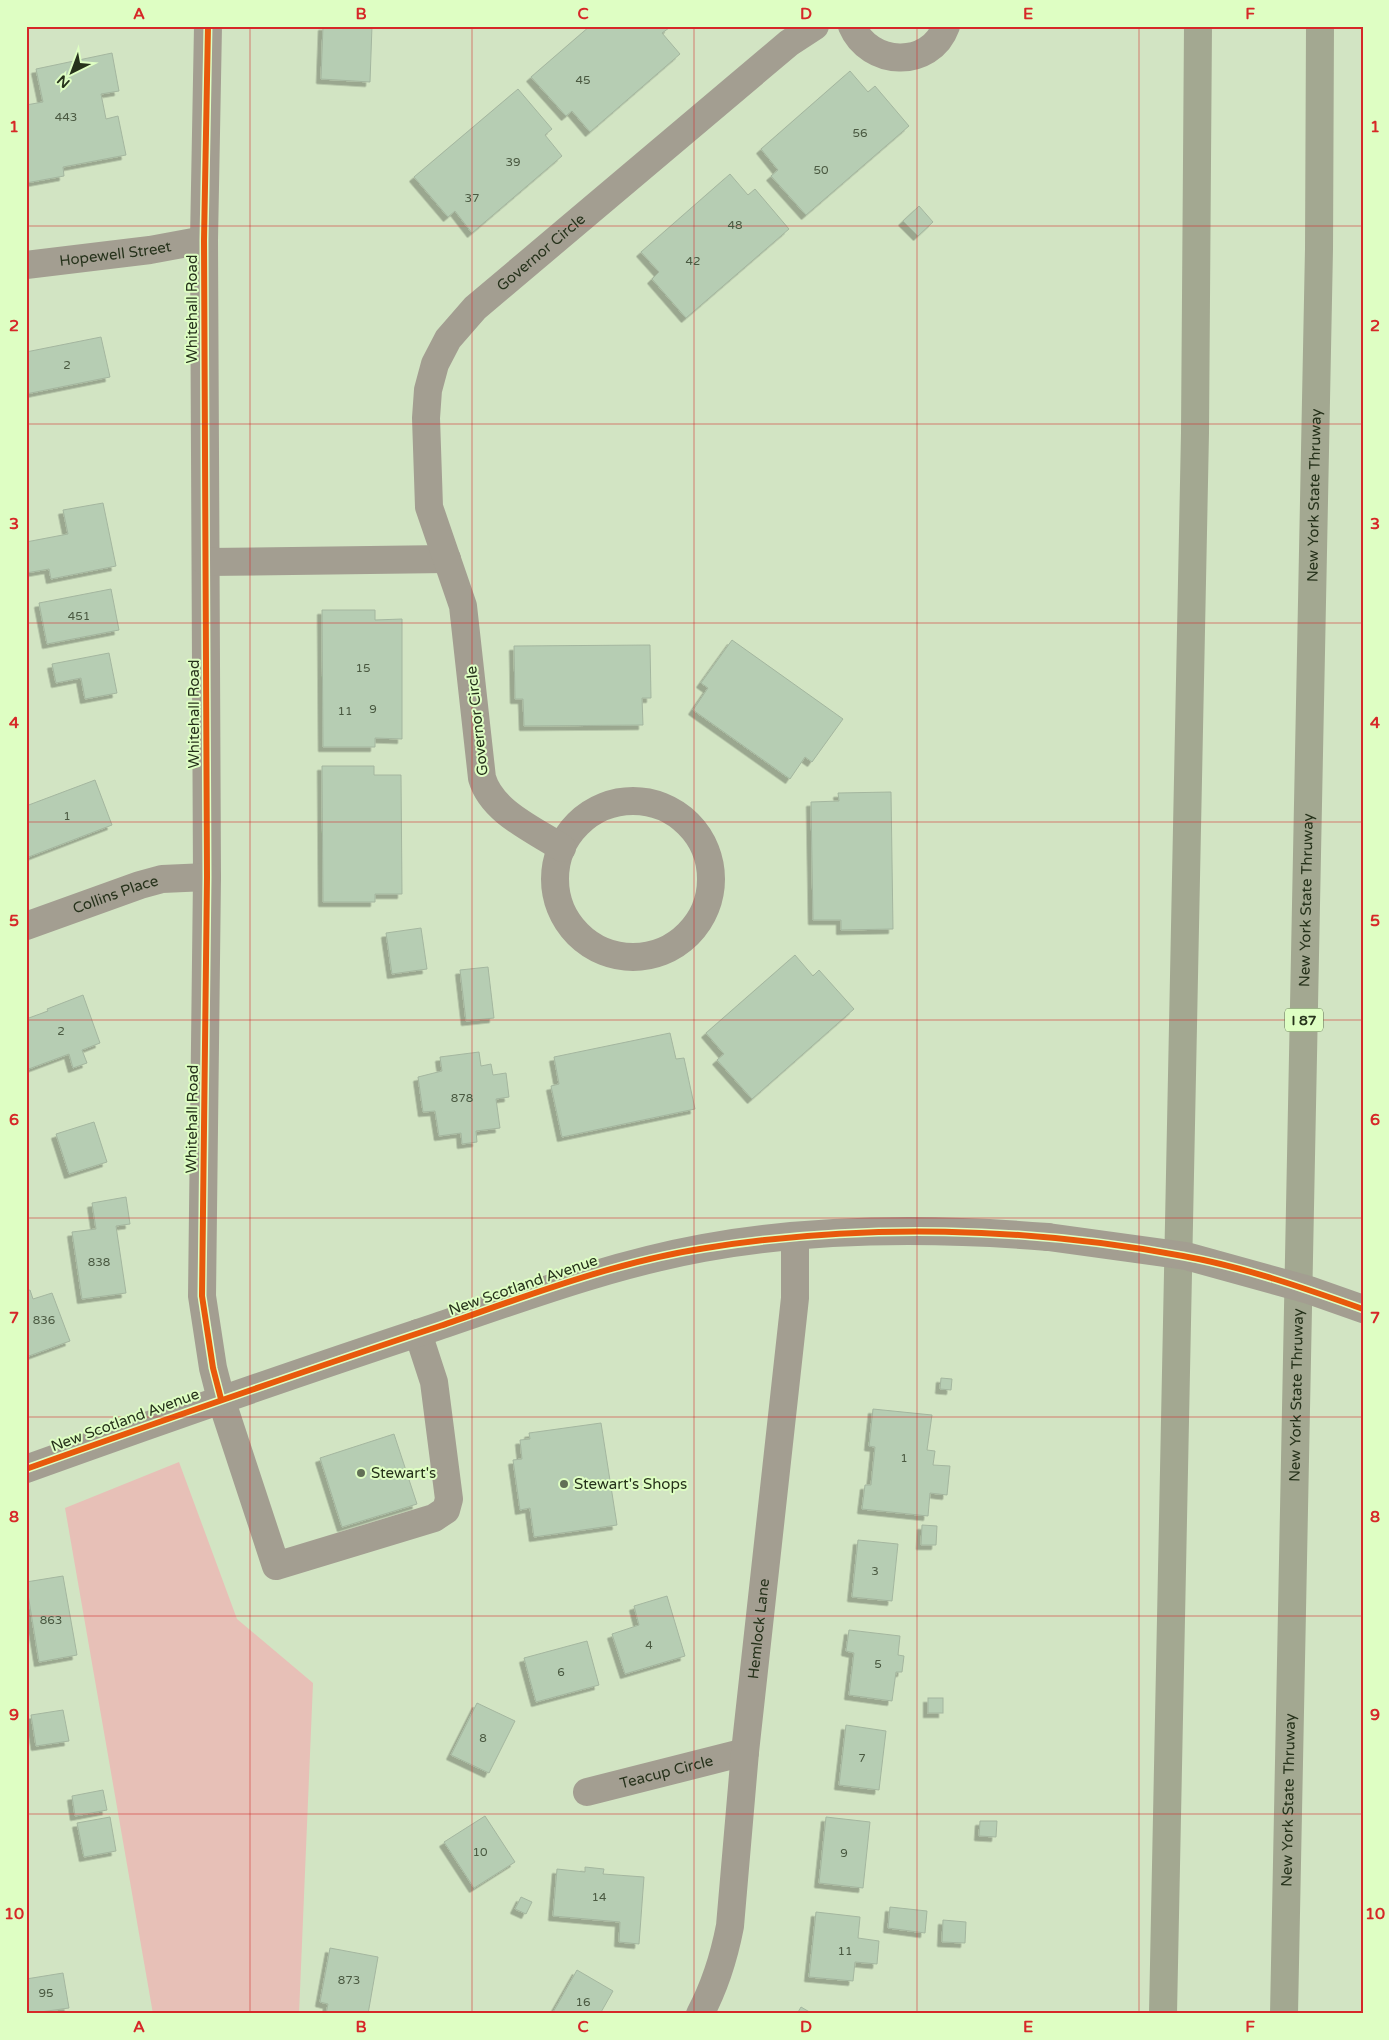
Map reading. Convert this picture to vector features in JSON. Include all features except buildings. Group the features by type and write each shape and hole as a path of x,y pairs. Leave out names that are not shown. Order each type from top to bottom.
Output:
{"highway":[{"path":"1163,2014 1195,434 1198,26"},
{"name":"New York State Thruway","path":"1284,2014 1317,347 1320,26"}],"street":[{"name":"Whitehall Road","path":"208,26 204,240 207,877 202,1296 213,1368 221,1399 276,1566 434,1518 446,1510 449,1499 434,1382 418,1333"},
{"name":"Governor Circle","path":"562,848 501,808 491,797 484,785 466,624 459,588 429,507 426,404 435,364 448,339 475,308 789,43 815,26"},
{"path":"852,26 860,40 876,53 895,58 905,58 924,52 939,39 946,26"},
{"name":"Hopewell Street","path":"26,265 204,240"},
{"path":"206,562 447,559"},
{"path":"635,802 650,803 664,808 690,826 706,851 712,881 704,911 687,936 662,952 632,957 602,951 588,943 577,933 560,907 555,877 562,848 579,822 605,806 635,802"},
{"name":"Collins Place","path":"26,926 154,881 207,877"},
{"name":"New Scotland Avenue","path":"26,1469 221,1399 609,1269 704,1248 795,1237 859,1233 969,1232 1048,1237 1186,1256 1300,1287 1363,1309"},
{"name":"Hemlock Lane","path":"700,2014 714,1985 726,1951 730,1926 745,1752 796,1298 795,1237"},
{"name":"Teacup Circle","path":"588,1792 745,1752"}],"shaded area":[{"path":"179,1462 237,1619 313,1683 299,2014 153,2014 65,1508"}],"cycle path":[{"path":"208,26 204,240 207,877 202,1296 213,1368 221,1399"},
{"path":"26,1469 571,1281 672,1254 765,1240 885,1232 1005,1234 1065,1239 1124,1246 1229,1266 1319,1293 1363,1309"}],"place":[{"name":"Stewart's","path":"361,1473"},
{"name":"Stewart's Shops","path":"564,1484"}]}
